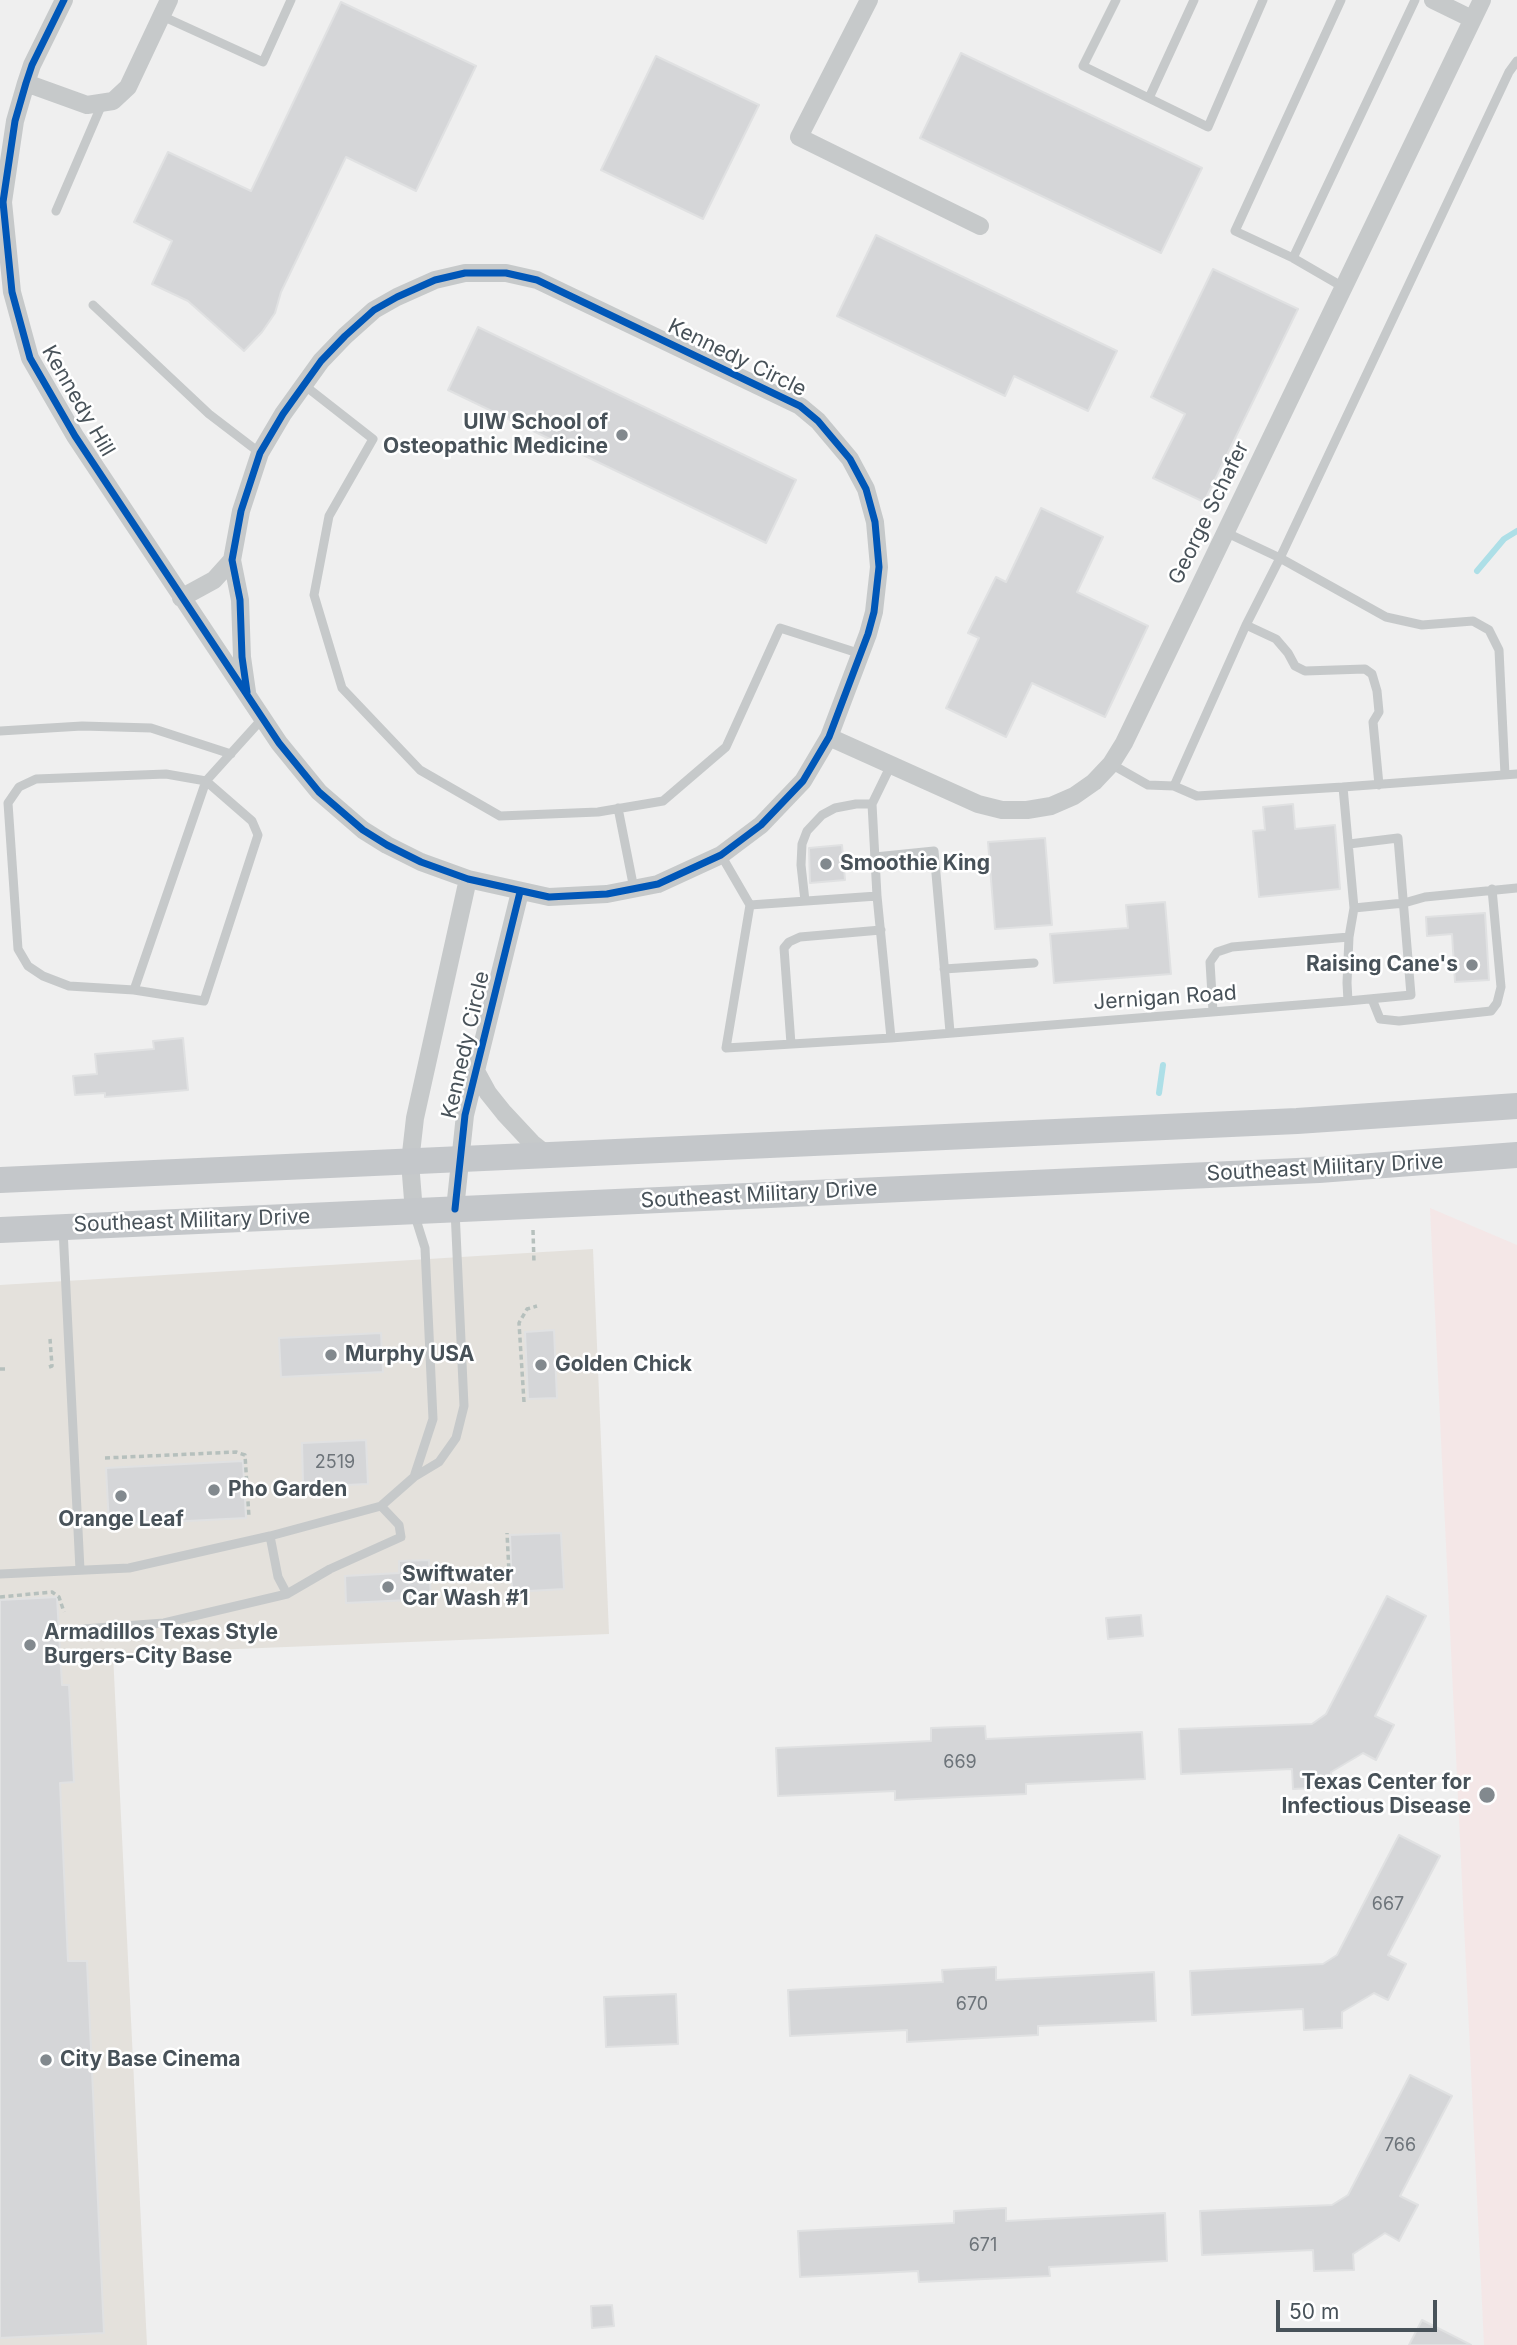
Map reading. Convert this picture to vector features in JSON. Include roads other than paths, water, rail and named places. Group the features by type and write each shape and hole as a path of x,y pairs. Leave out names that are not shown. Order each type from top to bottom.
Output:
{"main road":[{"path":"0,1180 1283,1122 1517,1107"},
{"name":"Southeast Military Drive","path":"0,1230 1305,1171 1517,1155"}],"street":[{"name":"Kennedy Hill","path":"64,0 32,65 15,121 3,202 12,292 30,358 75,436 181,598"},
{"path":"869,0 799,137 980,226"},
{"path":"1433,0 1472,19"},
{"name":"George Schafer","path":"829,737 978,804 1002,810 1051,806 1074,796 1094,782 1111,764 1124,743 1482,0"},
{"path":"26,83 88,105 113,101 128,87 166,8"},
{"name":"Kennedy Circle","path":"181,598 247,692 262,719 305,776 363,830 421,862 468,879 520,892 549,897 584,896 634,889 679,876 721,855 761,825 803,781 829,737 874,612 879,567 875,522 866,489 841,445 800,406 537,280 506,273 455,276 435,281 374,310 345,336 321,361 260,453 241,511 232,560 240,600 242,657 247,692"},
{"path":"181,598 214,580 232,560"},
{"name":"Kennedy Circle","path":"414,1212 411,1161 415,1118 468,879"},
{"name":"Kennedy Circle","path":"455,1209 465,1115 520,892"},
{"path":"476,1071 499,1108 547,1154"}],"lane":[{"path":"166,8 263,62 291,0"},
{"path":"1116,0 1083,66 1208,127 1263,0"},
{"path":"1149,98 1194,0"},
{"path":"1341,0 1235,231 1293,258 1343,287"},
{"path":"1293,258 1415,0"},
{"path":"1174,786 1246,625 1509,72 1517,61"},
{"path":"57,211 102,104"},
{"path":"93,304 209,414 260,453"},
{"path":"304,385 373,439 329,516 314,596 342,688 419,770 500,816 598,812 663,801 726,747 780,628 861,654"},
{"path":"1225,532 1280,558 1386,617 1422,625 1473,621 1489,630 1499,650 1505,775"},
{"path":"1246,625 1276,639 1295,666 1305,671 1365,669 1372,674 1379,712 1373,722 1378,785"},
{"path":"134,990 206,781 262,719"},
{"path":"0,731 82,726 151,728 231,754"},
{"path":"1111,764 1148,785 1174,786 1197,796 1517,774"},
{"path":"891,765 872,804 877,896 891,1038"},
{"path":"166,775 206,781 252,821 257,835 204,1001 134,990 69,986 43,976 28,966 18,949 8,803 19,787 36,779 166,775"},
{"path":"1343,787 1354,908 1346,983 1348,1001"},
{"path":"805,901 802,844 807,831 822,815 835,808 872,804"},
{"path":"618,808 634,889"},
{"path":"1349,844 1398,838 1404,903"},
{"path":"876,857 934,851 950,1032"},
{"path":"721,855 750,905 877,896"},
{"path":"1354,908 1404,903 1425,897 1517,888"},
{"path":"1372,999 1380,1019 1399,1021 1491,1011 1497,1003 1501,987 1492,889"},
{"name":"Jernigan Road","path":"750,905 726,1048 891,1038 1411,995 1404,903"},
{"path":"791,1044 784,948 789,942 800,937 881,930"},
{"path":"1213,1012 1210,962 1217,952 1232,947 1349,937"},
{"path":"944,969 1034,963"},
{"path":"0,1574 129,1568 270,1536 381,1506 414,1477 439,1462 456,1438 464,1406 455,1209"},
{"path":"414,1212 425,1248 433,1419 414,1477"},
{"path":"63,1227 80,1570"},
{"path":"83,1629 164,1623 287,1594 330,1569 401,1537 399,1525 381,1506"},
{"path":"270,1536 278,1577 287,1594"}],"waterway":[{"path":"1477,571 1504,539 1517,531"},
{"path":"1159,1093 1163,1065"}],"place":[{"name":"UIW School of Osteopathic Medicine","path":"622,435"},
{"name":"Smoothie King","path":"826,864"},
{"name":"Raising Cane's","path":"1472,965"},
{"name":"Murphy USA","path":"331,1355"},
{"name":"Golden Chick","path":"541,1365"},
{"name":"Pho Garden","path":"214,1490"},
{"name":"Orange Leaf","path":"121,1496"},
{"name":"Swiftwater Car Wash #1","path":"388,1587"},
{"name":"Armadillos Texas Style Burgers-City Base","path":"30,1645"},
{"name":"Texas Center for Infectious Disease","path":"1487,1795"},
{"name":"City Base Cinema","path":"46,2060"}]}
